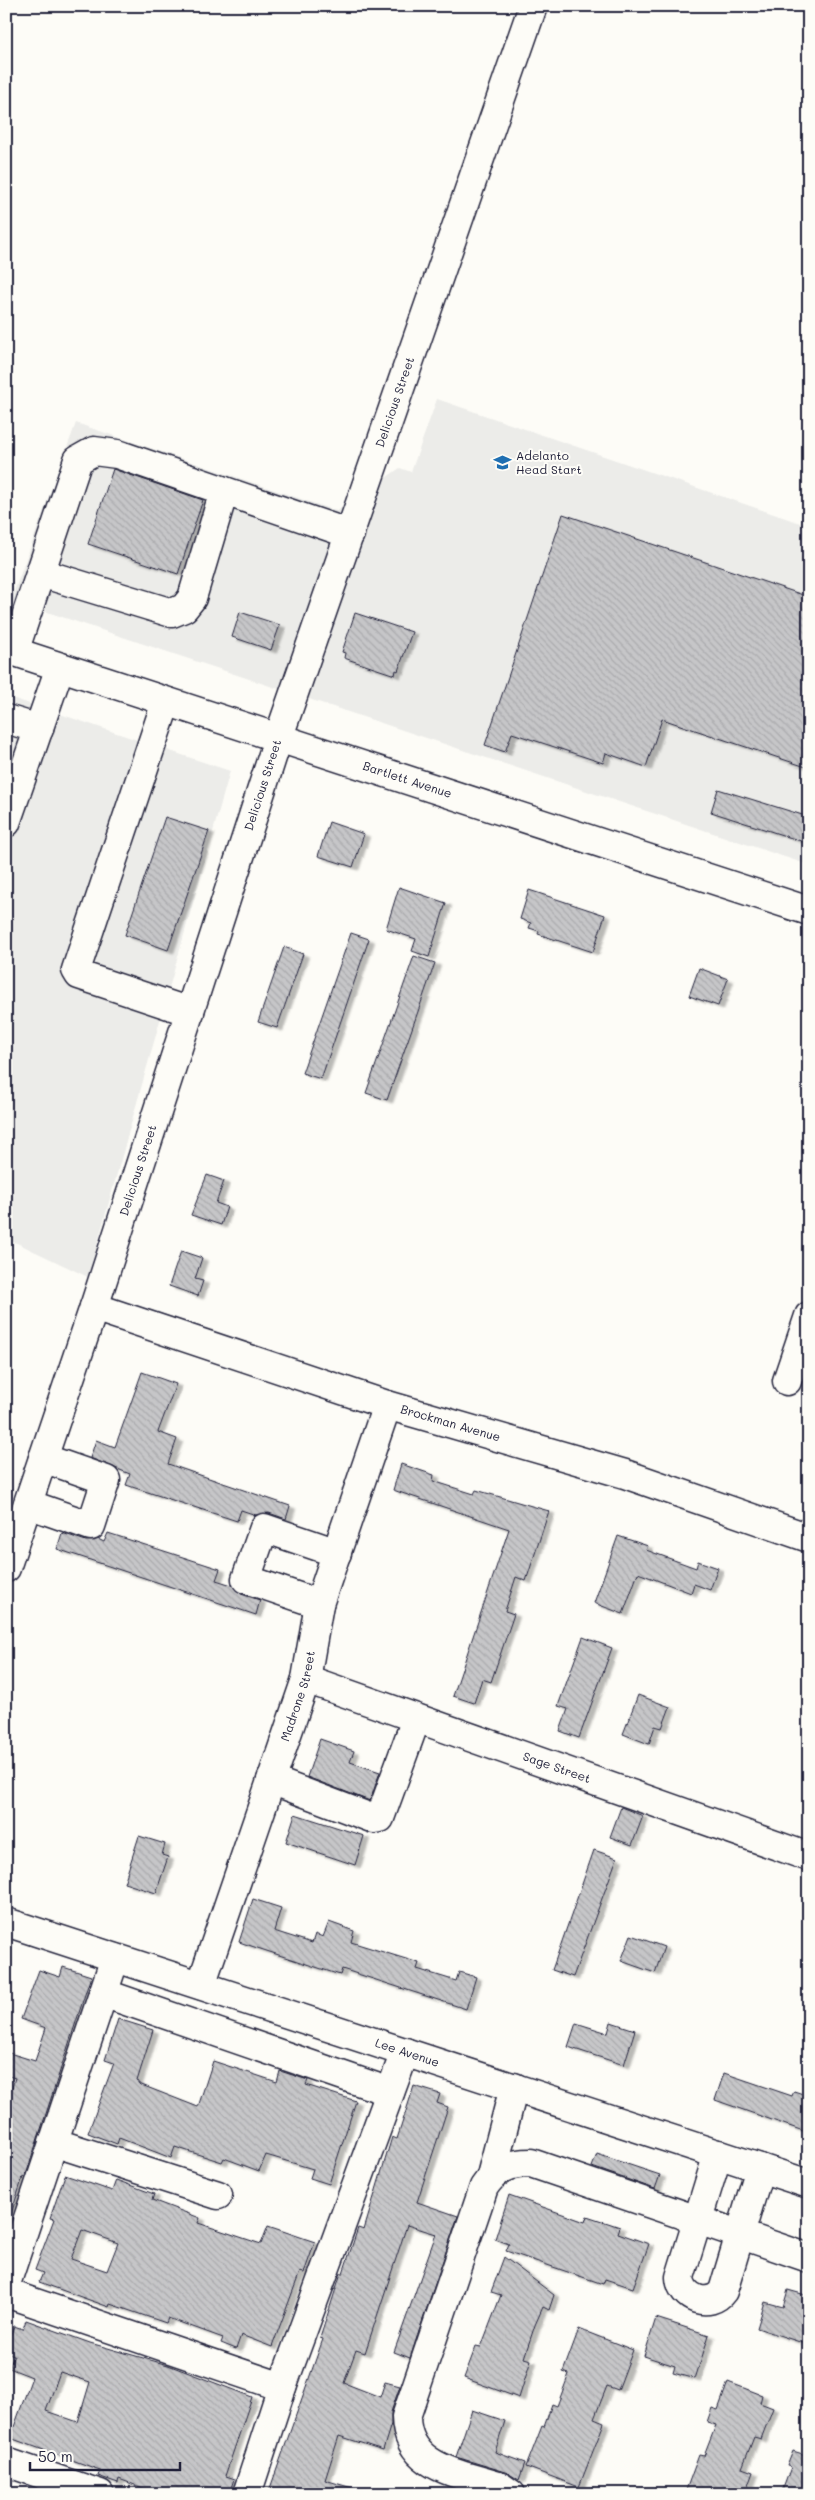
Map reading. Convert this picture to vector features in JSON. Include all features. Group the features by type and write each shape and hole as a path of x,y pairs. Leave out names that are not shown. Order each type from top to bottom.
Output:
{"street":[{"name":"Delicious Street","path":"6,1568 94,1307 278,739 533,6"},
{"path":"10,650 41,573 78,460 94,451 117,454 350,534"},
{"path":"41,573 172,613 184,608 192,598 224,491"},
{"name":"Bartlett Avenue","path":"10,650 809,911"},
{"path":"6,823 12,790 39,729 60,667"},
{"path":"166,702 76,970 79,975 190,1012"},
{"path":"6,719 39,729"},
{"name":"Brockman Avenue","path":"94,1307 386,1405 625,1474 809,1538"},
{"path":"787,1382 809,1316"},
{"name":"Madrone Street","path":"201,1985 306,1679 319,1604 386,1405"},
{"path":"28,1504 91,1526 106,1480 43,1458"},
{"path":"319,1604 246,1579 264,1528 337,1553"},
{"name":"Sage Street","path":"306,1679 809,1856"},
{"path":"271,1780 374,1819 380,1818 416,1719"},
{"name":"Lee Avenue","path":"6,1922 809,2184"},
{"path":"6,2284 115,1958"},
{"path":"103,1993 390,2092"},
{"path":"247,2494 282,2387 405,2052"},
{"path":"511,2494 501,2487 426,2460 416,2452 406,2429 406,2417 484,2187 491,2176 514,2087"},
{"path":"54,2142 218,2195"},
{"path":"718,2154 680,2277 680,2284 686,2293 699,2300 710,2302 718,2298 723,2291 760,2168"},
{"path":"491,2176 509,2164 531,2163 809,2258"},
{"path":"6,2293 282,2387"},
{"path":"6,2462 100,2494"}],"shaded area":[{"path":"437,399 809,526 809,865 11,600 76,423 337,511 400,468 411,472"},
{"path":"6,696 230,771 88,1277 17,1243 6,1240"}],"building":[{"path":"113,469 203,500 178,574 88,544"},
{"path":"563,514 809,597 809,768 662,719 646,767 606,753 603,763 512,733 505,752 485,745"},
{"path":"240,612 280,625 271,650 232,637"},
{"path":"355,613 412,632 395,675 344,658 345,653 342,652"},
{"path":"718,789 809,817 809,829 804,842 711,812"},
{"path":"165,817 209,831 168,950 125,935"},
{"path":"329,822 364,834 353,867 318,856"},
{"path":"399,887 446,903 429,957 412,951 416,939 386,929"},
{"path":"529,890 605,915 593,952 538,934 539,931 529,928 531,923 520,919"},
{"path":"351,933 369,939 321,1079 302,1073"},
{"path":"284,947 303,954 277,1028 258,1022"},
{"path":"414,956 435,963 387,1100 366,1093"},
{"path":"699,968 728,979 718,1006 689,996"},
{"path":"207,1175 224,1181 216,1203 227,1207 221,1225 191,1215"},
{"path":"181,1251 202,1258 195,1279 203,1281 198,1296 169,1286"},
{"path":"142,1372 176,1384 158,1432 177,1439 168,1464 290,1506 286,1519 269,1513 256,1515 241,1510 237,1521 126,1485 130,1474 90,1458 96,1440 115,1447"},
{"path":"401,1464 434,1475 433,1481 474,1494 476,1490 549,1511 526,1581 516,1577 505,1611 514,1614 491,1682 482,1679 474,1703 453,1696 509,1529 393,1490"},
{"path":"62,1533 86,1541 98,1539 104,1542 108,1533 220,1569 216,1580 232,1585 241,1594 260,1600 256,1615 57,1549"},
{"path":"618,1536 648,1546 646,1550 696,1568 698,1561 718,1568 710,1590 694,1584 691,1593 638,1573 623,1614 594,1603"},
{"path":"583,1637 612,1648 579,1738 560,1731 568,1709 558,1706"},
{"path":"638,1695 670,1707 662,1728 655,1726 649,1744 623,1734"},
{"path":"320,1739 354,1751 350,1762 380,1772 370,1801 307,1777"},
{"path":"621,1807 643,1816 632,1845 610,1837"},
{"path":"295,1814 364,1836 355,1865 286,1842"},
{"path":"139,1836 165,1844 162,1855 168,1857 156,1893 124,1883"},
{"path":"594,1850 617,1858 573,1977 552,1970"},
{"path":"253,1899 281,1908 274,1931 312,1943 315,1934 323,1937 329,1922 354,1931 351,1942 419,1963 417,1969 456,1981 459,1972 476,1977 466,2009 342,1969 340,1975 239,1942"},
{"path":"631,1935 664,1947 655,1973 621,1961"},
{"path":"63,1967 91,1976 25,2178 23,2177 10,2217 6,2217 6,2106 15,2078 6,2075 6,2052 35,2061 46,2028 21,2019 39,1970 60,1977"},
{"path":"118,2019 153,2030 137,2081 139,2084 198,2107 213,2061 277,2082 280,2071 308,2080 306,2085 356,2101 329,2184 310,2178 313,2169 266,2155 259,2171 224,2158 222,2162 175,2147 171,2158 119,2138 117,2144 88,2133 114,2063 105,2060"},
{"path":"611,2022 635,2030 624,2065 568,2047 576,2023 608,2033"},
{"path":"724,2073 792,2096 794,2091 809,2096 809,2133 715,2100"},
{"path":"414,2086 440,2094 437,2103 448,2107 417,2202 458,2216 410,2358 394,2352 436,2234 407,2225 365,2353 356,2350 344,2383 380,2397 385,2382 400,2386 391,2412 391,2424 383,2450 339,2436 325,2480 359,2490 358,2494 268,2494 323,2339 320,2338 341,2273 343,2273 358,2228 364,2230 392,2137 397,2139"},
{"path":"597,2154 660,2175 655,2189 592,2167"},
{"path":"65,2175 112,2191 116,2180 154,2194 152,2200 200,2218 198,2223 261,2244 268,2226 315,2242 304,2273 300,2272 272,2347 241,2335 236,2349 221,2343 223,2338 168,2318 166,2323 110,2304 109,2307 39,2282 43,2273 35,2270 54,2219 50,2218","holes":["82,2230 118,2243 107,2271 71,2259"]},
{"path":"509,2195 585,2222 587,2216 620,2227 618,2233 649,2244 633,2288 605,2279 603,2284 506,2251 509,2244 495,2239"},
{"path":"504,2257 554,2295 549,2310 543,2307 535,2325 524,2358 531,2360 519,2398 464,2378 476,2346 481,2347 501,2295 491,2292"},
{"path":"788,2290 809,2296 809,2345 757,2328 765,2302 783,2307"},
{"path":"656,2318 709,2335 695,2379 673,2373 675,2366 644,2356"},
{"path":"26,2320 90,2343 168,2365 252,2397 225,2476 234,2479 229,2494 159,2494 119,2479 118,2483 98,2476 100,2470 10,2438 32,2377 9,2368 14,2355 6,2352 6,2347 14,2326 23,2329","holes":["60,2372 90,2382 78,2422 46,2411"]},
{"path":"579,2329 633,2350 618,2390 607,2386 594,2419 604,2423 579,2487 526,2467 552,2404 557,2406 569,2374 563,2372"},
{"path":"728,2382 762,2395 760,2403 773,2408 761,2439 754,2437 742,2468 753,2472 745,2494 695,2494 686,2490 699,2455 704,2456 716,2425 707,2422 712,2408 718,2410"},
{"path":"472,2410 505,2421 495,2452 525,2463 519,2480 506,2472 456,2457"},
{"path":"793,2451 809,2456 809,2494 781,2494 791,2467 787,2466"}],"place":[{"name":"Adelanto Head Start","path":"502,463"}]}
